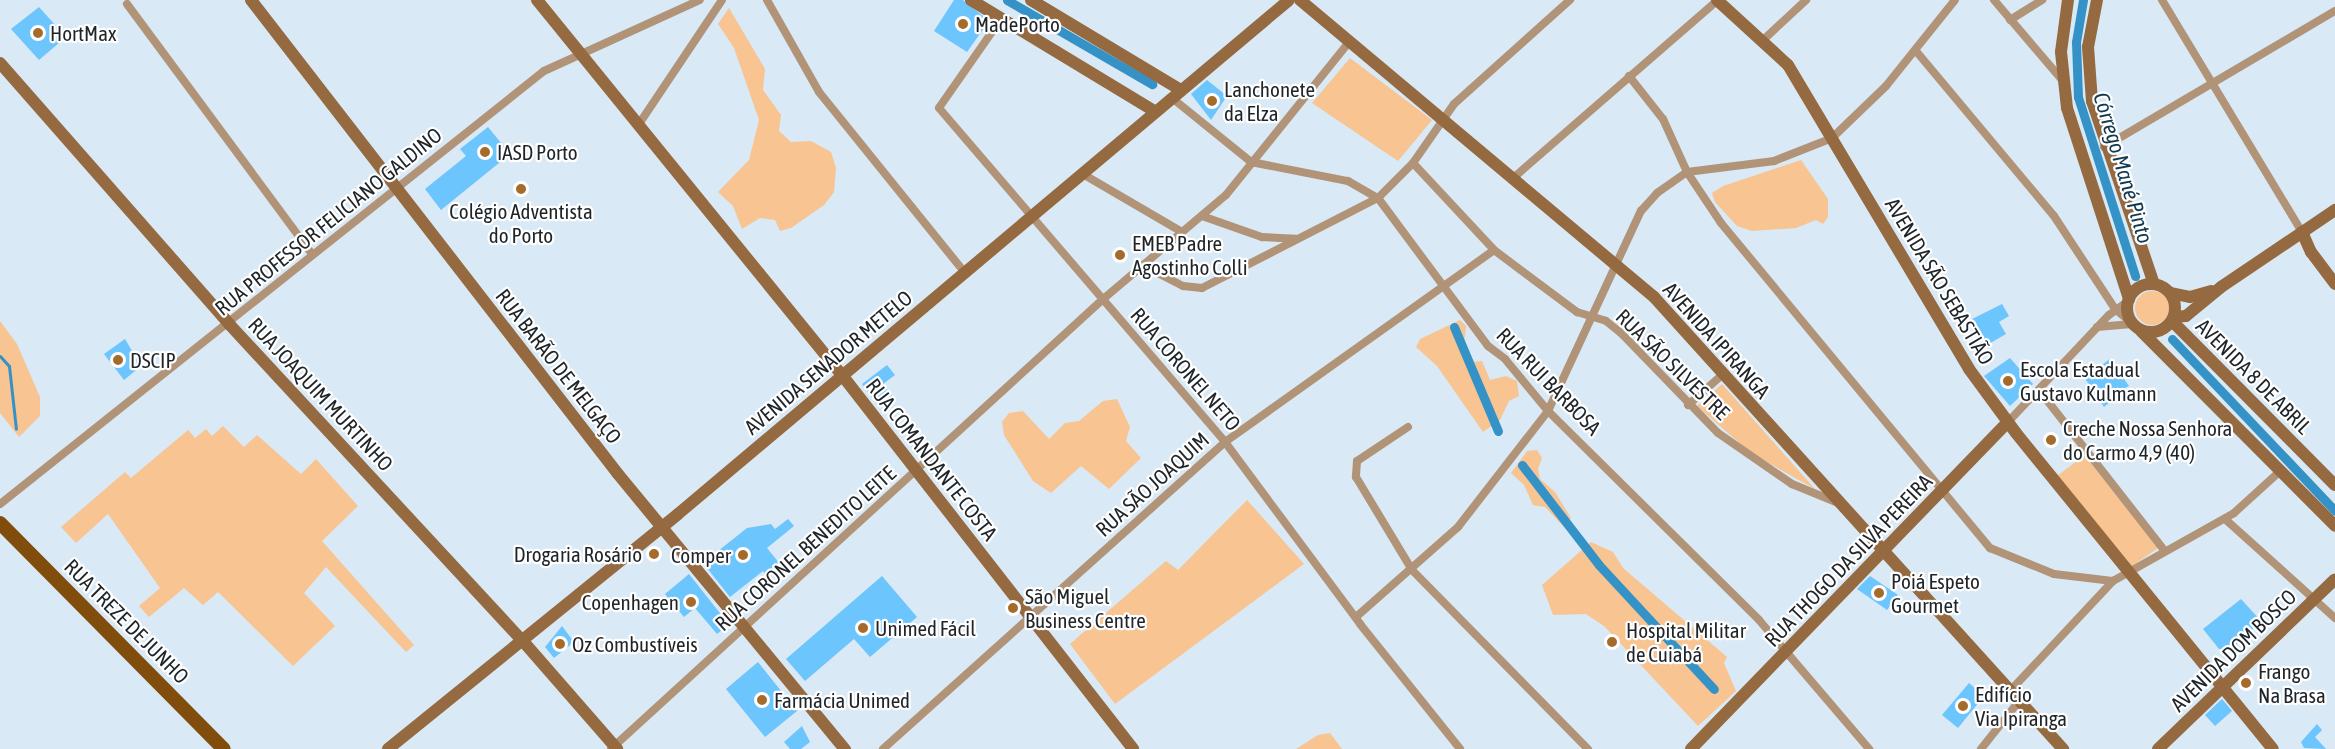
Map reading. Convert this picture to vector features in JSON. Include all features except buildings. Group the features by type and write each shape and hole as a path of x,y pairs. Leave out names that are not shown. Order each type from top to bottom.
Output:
{"main road":[{"name":"RUA TREZE DE JUNHO","path":"0,524 224,749"}],"street":[{"name":"RUA BARÃO DE MELGAÇO","path":"251,0 660,527 844,749"},
{"name":"RUA COMANDANTE COSTA","path":"537,0 585,53 639,124 842,375 1133,749"},
{"name":"RUA PROFESSOR FELICIANO GALDINO","path":"0,504 230,325 396,187 544,71 700,0"},
{"path":"639,124 722,0"},
{"path":"767,0 819,92 965,273"},
{"path":"971,0 1154,111"},
{"path":"1031,0 1177,94"},
{"name":"AVENIDA SENADOR METELO","path":"388,749 660,527 1289,0"},
{"name":"AVENIDA IPIRANGA","path":"1300,0 1654,297 1722,375 2063,749"},
{"path":"1142,265 1196,290 1378,198 1413,163 1454,104 1570,0"},
{"path":"1512,179 1718,0"},
{"name":"AVENIDA SÃO SEBASTIÃO","path":"1718,0 1761,42 1788,64 1947,334 2008,422 2273,749"},
{"path":"1761,42 1806,0"},
{"path":"1356,617 1412,570 1484,497 1548,411 1641,211 1672,180 1687,172 1774,161 1832,138 1916,51 1955,0"},
{"path":"1994,0 2062,80"},
{"path":"2010,20 2042,0"},
{"path":"2068,0 2062,80 2076,141 2137,327"},
{"path":"2097,0 2088,67 2104,147 2154,284"},
{"path":"2162,0 2214,81 2302,232 2311,252 2335,284"},
{"path":"127,4 313,255"},
{"path":"2104,147 2335,10"},
{"name":"RUA CORONEL NETO","path":"1001,19 939,108 1225,442 1356,617 1460,749"},
{"name":"RUA CORONEL BENEDITO LEITE","path":"614,748 742,628 917,472 1102,300 1202,216 1251,162 1350,40"},
{"path":"1916,51 2054,216 2115,309 2137,327 2335,526"},
{"name":"RUA JOAQUIM MURTINHO","path":"0,63 230,325 522,640 614,748"},
{"path":"1629,76 1663,118 1687,172 1721,223 1997,553 2069,578 2113,581"},
{"name":"RUA RUI BARBOSA","path":"1177,94 1251,162 1348,181 1378,198 1440,286 1548,411 1634,492 1786,652 1869,749"},
{"name":"RUA SÃO SILVESTRE","path":"1413,163 1494,250 1576,312 1592,317 1621,333 1688,405 1759,464 1805,491 1841,504"},
{"path":"1081,173 1182,232"},
{"path":"2097,327 2137,327 2158,332 2335,210"},
{"path":"1202,216 1262,237 1302,238"},
{"name":"RUA SÃO JOAQUIM","path":"883,749 1225,442 1440,286 1494,250"},
{"path":"2008,422 2097,327 2128,300 2136,289 2154,284 2170,292 2190,297 2221,287"},
{"path":"2170,292 2177,318"},
{"name":"AVENIDA 8 DE ABRIL","path":"2177,318 2186,334 2335,484"},
{"path":"1688,405 1722,375"},
{"path":"2039,390 2165,551"},
{"name":"RUA THOGO DA SILVA PEREIRA","path":"1691,749 2008,422"},
{"path":"1408,427 1353,467 1412,570 1588,749"},
{"path":"1981,749 2014,696 2113,581 2224,519 2279,472"},
{"path":"2224,519 2335,618"},
{"name":"AVENIDA DOM BOSCO","path":"2158,749 2335,579"}],"shaded area":[{"path":"729,8 765,69 763,90 781,115 779,131 791,142 811,141 831,152 836,168 834,192 824,205 791,228 780,231 775,220 760,218 742,229 733,206 718,192 749,160 759,120 734,48 718,24"},
{"path":"1350,58 1432,120 1398,161 1312,103"},
{"path":"1801,160 1828,199 1828,217 1823,224 1816,220 1796,228 1752,231 1737,226 1715,202 1712,193 1723,186"},
{"path":"2152,291 2164,296 2169,308 2164,320 2152,325 2140,320 2135,308 2140,296"},
{"path":"1460,320 1466,326 1464,343 1472,362 1482,361 1490,380 1506,376 1517,381 1519,396 1509,401 1500,420 1483,432 1437,366 1416,347 1420,339"},
{"path":"0,321 17,344 40,397 40,416 19,437 0,413"},
{"path":"1722,384 1815,489 1751,453 1697,406"},
{"path":"1117,399 1130,427 1126,441 1141,458 1109,489 1081,466 1051,493 1033,481 1004,435 1002,422 1009,413 1023,411 1049,439 1065,423 1079,421 1103,401"},
{"path":"223,426 244,447 257,435 301,474 316,459 358,506 322,541 414,645 406,652 326,567 304,593 335,626 293,666 218,592 203,605 184,588 149,617 139,606 160,588 108,514 76,543 61,527 125,472 131,478 188,430 195,438 206,429 212,436"},
{"path":"1537,450 1542,458 1538,469 1540,479 1555,492 1571,518 1564,527 1545,507 1533,505 1524,485 1511,473 1527,451"},
{"path":"2085,455 2158,548 2132,566 2057,476"},
{"path":"1247,500 1304,564 1115,704 1070,644 1166,561 1178,570"},
{"path":"1591,542 1613,552 1623,568 1727,657 1724,663 1736,691 1698,726 1604,626 1586,614 1553,615 1542,585"},
{"path":"1330,733 1342,749 1296,749 1318,735"}],"waterway":[{"path":"1007,0 1152,84"},
{"name":"Córrego Mané Pinto","path":"2083,0 2076,42 2078,97 2135,276"},
{"path":"1454,327 1498,431"},
{"name":"Córrego Mané Pinto","path":"2172,339 2335,511"},
{"path":"0,356 9,366 16,429"},
{"path":"1522,465 1599,565 1714,689"}],"place":[{"name":"MadePorto","path":"963,24"},
{"name":"HortMax","path":"38,33"},
{"name":"Lanchonete da Elza","path":"1212,101"},
{"name":"IASD Porto","path":"485,152"},
{"name":"Colégio Adventista do Porto","path":"521,189"},
{"name":"EMEB Padre Agostinho Colli","path":"1120,255"},
{"name":"DSCIP","path":"118,360"},
{"name":"Escola Estadual Gustavo Kulmann","path":"2008,381"},
{"name":"Creche Nossa Senhora do Carmo 4,9 (40)","path":"2051,440"},
{"name":"Drogaria Rosário","path":"654,554"},
{"name":"Comper","path":"743,555"},
{"name":"Poiá Espeto Gourmet","path":"1879,593"},
{"name":"Copenhagen","path":"691,602"},
{"name":"São Miguel Business Centre","path":"1013,608"},
{"name":"Unimed Fácil","path":"863,628"},
{"name":"Hospital Militar de Cuiabá","path":"1612,642"},
{"name":"Oz Combustíveis","path":"560,644"},
{"name":"Frango Na Brasa","path":"2246,683"},
{"name":"Farmácia Unimed","path":"762,700"},
{"name":"Edifício Via Ipiranga","path":"1963,706"}]}
